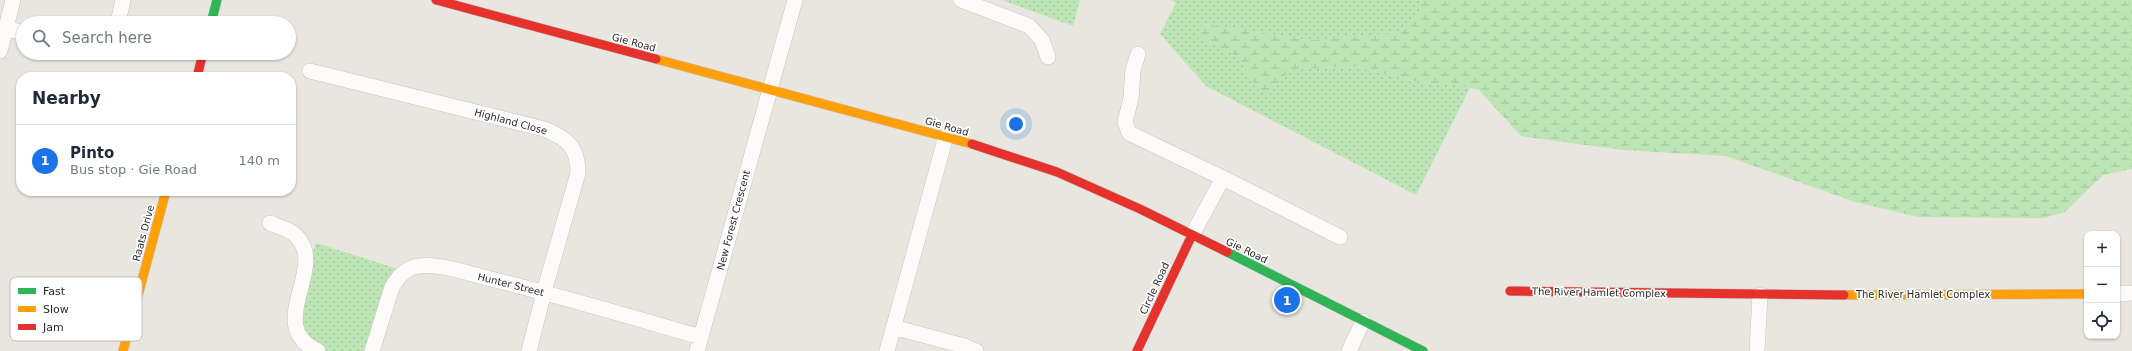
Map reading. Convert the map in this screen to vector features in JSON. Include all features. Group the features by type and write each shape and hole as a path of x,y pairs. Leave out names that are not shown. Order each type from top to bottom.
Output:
{"street":[{"path":"0,51 13,0"},
{"path":"120,16 123,0"},
{"path":"213,16 217,0"},
{"name":"Gie Road","path":"436,0 946,136 1057,172 1106,192 1423,351"},
{"name":"New Forest Crescent","path":"699,344 795,0"},
{"path":"961,0 1030,26 1042,40 1048,57"},
{"path":"6,28 16,31"},
{"path":"1138,54 1133,70 1131,98 1125,122 1129,133 1340,237"},
{"path":"198,72 201,60"},
{"name":"Highland Close","path":"310,71 544,129 565,139 573,148 578,160 578,173 544,292 530,351"},
{"path":"887,351 946,136"},
{"path":"1192,235 1223,178"},
{"name":"Raats Drive","path":"142,280 165,196"},
{"path":"270,223 292,233 303,244 306,253 306,265 294,319 302,340 318,351"},
{"name":"Circle Road","path":"1137,351 1192,235"},
{"name":"Hunter Street","path":"372,351 392,287 398,278 408,269 418,266 452,269 544,292 699,344"},
{"name":"The River Hamlet Complex","path":"1510,291 1760,294 2084,294"},
{"path":"1757,351 1760,294"},
{"path":"2120,294 2132,294"},
{"path":"1349,351 1363,321"},
{"path":"893,327 964,346 976,351"},
{"name":"Raats Drive","path":"123,351 126,341"}],"green space":[{"path":"1002,0 1080,0 1073,26"},
{"path":"1171,0 1422,0 1418,14 1400,31 1369,36 1308,40 1204,24 1195,36 1239,57 1256,88 1289,70 1353,66 1430,85 1457,85 1470,88 1416,195 1206,86 1160,34 1176,3"},
{"path":"1422,0 2132,0 2132,169 2103,175 2065,212 2044,218 1918,217 1855,202 1726,156 1622,150 1521,136 1479,90 1457,85 1430,85 1353,66 1289,70 1268,96 1256,88 1239,57 1195,36 1204,24 1308,40 1369,36 1400,31 1418,14"},
{"path":"316,243 398,269 372,351 327,351 316,348 295,314"}],"traffic: fast":[{"path":"213,16 217,0"},
{"path":"1227,252 1423,351"}],"traffic: slow":[{"path":"656,59 972,144"},
{"path":"142,280 165,196"},
{"path":"1844,295 2084,294"},
{"path":"123,351 126,341"}],"traffic: jam":[{"path":"436,0 656,59"},
{"path":"198,72 201,60"},
{"path":"972,144 1057,172 1140,209 1227,252"},
{"path":"1137,351 1192,235"},
{"path":"1510,291 1844,295"}],"place":[{"name":"Pinto","path":"1287,300"}]}
